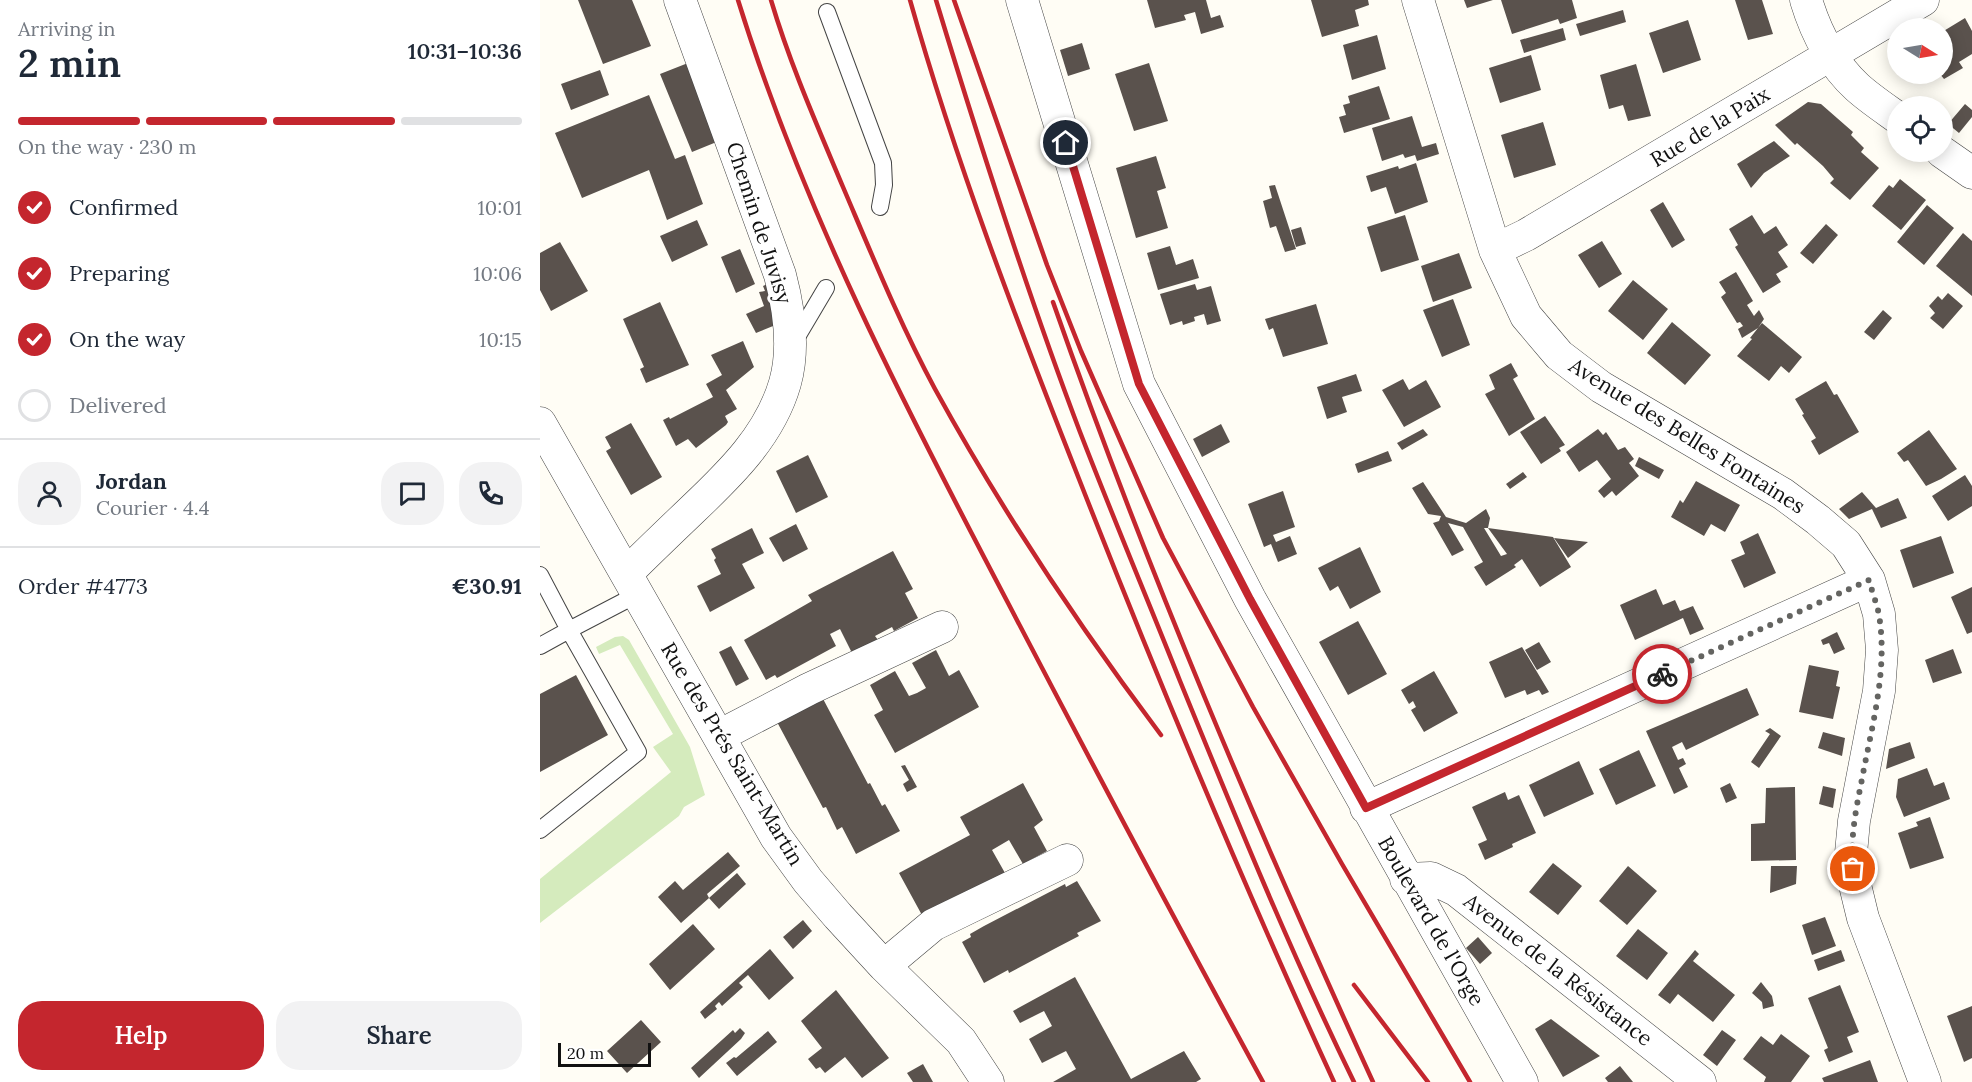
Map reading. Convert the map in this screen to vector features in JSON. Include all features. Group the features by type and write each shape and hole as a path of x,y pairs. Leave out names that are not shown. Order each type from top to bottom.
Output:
{"street":[{"name":"Chemin de Juvisy","path":"632,584 737,467 771,419 786,382 790,349 788,306 780,275 680,0"},
{"name":"Boulevard de l'Orge","path":"1022,0 1139,384 1250,599 1522,1082"},
{"name":"Avenue des Belles Fontaines","path":"1418,0 1495,250 1526,316 1559,355 1600,387 1783,494 1818,520 1846,544 1869,580 1879,615 1882,650 1879,691 1854,821 1851,853 1855,885 1863,918 1925,1082"},
{"path":"1806,0 1812,20 1829,55 1857,87 1887,110"},
{"name":"Rue de la Paix","path":"1495,250 1526,235 1923,0"},
{"path":"1953,160 1972,173"},
{"name":"Rue des Prés Saint-Martin","path":"543,433 776,837 808,881 884,966 961,1041 988,1082"},
{"path":"1366,808 1869,580"},
{"path":"719,736 808,689 942,627"},
{"path":"884,966 933,925 1066,860"},
{"name":"Avenue de la Résistance","path":"1407,879 1431,879 1456,890 1700,1082"}],"lane":[{"path":"827,12 883,163 884,185 880,207"},
{"path":"790,349 826,288"},
{"path":"540,575 638,752 540,830"},
{"path":"540,646 569,630 632,584"}],"green space":[{"path":"623,636 629,640 690,747 705,795 684,807 679,816 540,923 540,879 671,772 653,747 673,734 620,645 599,654 596,647 615,637"}],"building":[{"path":"578,0 632,0 651,46 603,64"},
{"path":"1147,0 1206,0 1211,18 1220,15 1224,27 1201,34 1195,12 1184,15 1186,20 1155,28"},
{"path":"1311,0 1368,0 1369,5 1355,10 1359,26 1322,37"},
{"path":"1464,0 1493,0 1467,8"},
{"path":"1501,0 1572,0 1577,18 1560,24 1558,19 1512,34"},
{"path":"1735,0 1762,0 1773,34 1748,40"},
{"path":"1623,10 1626,22 1580,36 1576,24"},
{"path":"1965,18 1972,31 1972,54 1959,62 1963,68 1953,74 1953,25"},
{"path":"1688,20 1701,60 1663,73 1649,33"},
{"path":"1563,28 1566,40 1524,53 1520,40"},
{"path":"1377,35 1386,69 1352,80 1343,45"},
{"path":"1082,43 1090,69 1068,76 1060,50"},
{"path":"1531,55 1541,90 1500,103 1489,68"},
{"path":"688,63 719,141 692,152 660,74"},
{"path":"1149,63 1168,121 1134,131 1115,74"},
{"path":"1636,64 1651,116 1628,121 1623,105 1609,109 1600,75"},
{"path":"600,70 609,95 571,110 561,84"},
{"path":"1379,86 1390,119 1344,133 1339,117 1346,115 1343,105 1350,103 1348,96"},
{"path":"649,95 675,159 685,155 703,204 667,220 649,170 582,198 555,133"},
{"path":"1808,102 1821,104 1853,132 1851,135 1864,148 1861,152 1879,168 1850,200 1830,183 1834,179 1823,166 1797,143 1795,145 1775,125"},
{"path":"1965,104 1972,110 1972,117 1959,133 1953,128 1953,118"},
{"path":"1412,116 1422,147 1436,143 1439,154 1417,161 1415,155 1405,158 1403,154 1382,161 1372,128"},
{"path":"1543,122 1556,165 1514,178 1501,135"},
{"path":"1774,141 1790,156 1764,173 1751,188 1737,164"},
{"path":"1156,156 1166,188 1157,191 1168,228 1136,238 1116,168"},
{"path":"1416,163 1428,202 1395,214 1386,187 1371,192 1366,176"},
{"path":"1900,179 1926,200 1901,230 1872,206 1889,185 1893,188"},
{"path":"1275,185 1296,249 1285,252 1276,226 1270,228 1263,201 1272,198 1269,186"},
{"path":"1663,202 1685,240 1672,248 1650,210"},
{"path":"1927,205 1954,228 1924,265 1897,242"},
{"path":"1405,215 1419,260 1381,272 1367,227"},
{"path":"1752,215 1764,234 1776,226 1788,245 1778,252 1788,267 1776,274 1781,282 1763,293 1735,247 1738,245 1729,229"},
{"path":"697,220 708,245 672,262 660,236"},
{"path":"1826,224 1838,235 1813,264 1800,253"},
{"path":"1301,227 1306,244 1296,247 1291,230"},
{"path":"1963,233 1972,241 1972,296 1936,266"},
{"path":"1602,241 1622,274 1599,288 1578,255"},
{"path":"560,242 588,291 551,311 540,290 540,253"},
{"path":"1170,246 1176,265 1193,259 1199,278 1158,290 1147,253"},
{"path":"740,249 755,284 736,293 721,257"},
{"path":"1459,253 1472,288 1433,302 1421,266"},
{"path":"1736,272 1753,301 1747,305 1754,316 1759,310 1764,319 1758,328 1742,338 1738,329 1743,326 1740,322 1737,323 1721,297 1726,293 1719,282"},
{"path":"1633,280 1668,309 1643,340 1608,311"},
{"path":"772,282 778,324 756,333 746,314 764,306 759,292 765,291 763,286"},
{"path":"1195,284 1197,290 1211,286 1221,321 1207,325 1204,314 1194,317 1195,321 1183,325 1182,321 1170,325 1160,294"},
{"path":"1948,293 1963,306 1943,329 1930,318 1935,313 1929,306 1938,296 1942,300"},
{"path":"1453,299 1470,345 1442,357 1423,310"},
{"path":"660,302 689,365 646,383 640,369 644,367 623,319"},
{"path":"1316,304 1328,344 1283,357 1273,328 1269,330 1265,319"},
{"path":"1883,310 1892,318 1874,340 1864,332"},
{"path":"1672,322 1711,355 1685,385 1647,353"},
{"path":"1762,323 1802,357 1789,373 1781,366 1769,381 1737,356"},
{"path":"743,341 754,367 726,390 737,409 725,416 728,422 726,425 696,448 688,439 676,446 663,420 669,417 670,419 713,397 706,384 722,375 711,355"},
{"path":"1511,363 1518,376 1513,379 1535,419 1509,436 1485,394 1495,389 1489,375"},
{"path":"1356,374 1362,391 1342,397 1347,412 1327,419 1317,387"},
{"path":"1403,379 1409,390 1426,380 1441,407 1404,427 1382,390"},
{"path":"1826,381 1834,395 1837,394 1859,432 1819,455 1811,441 1816,438 1795,399"},
{"path":"1545,416 1565,445 1559,448 1561,451 1541,464 1520,432"},
{"path":"631,423 662,477 631,495 606,451 611,448 605,437"},
{"path":"1221,424 1230,442 1202,457 1193,439"},
{"path":"1423,429 1428,435 1402,450 1397,443"},
{"path":"1598,429 1603,435 1606,432 1618,450 1625,447 1634,459 1629,463 1639,476 1616,496 1612,491 1604,498 1598,491 1611,479 1597,460 1579,472 1566,452"},
{"path":"1929,430 1957,469 1926,486 1908,460 1904,462 1897,453"},
{"path":"1388,451 1392,461 1358,473 1355,464"},
{"path":"808,455 828,497 796,513 776,471"},
{"path":"1639,457 1664,470 1659,479 1635,466"},
{"path":"1523,472 1527,477 1510,489 1506,484"},
{"path":"1965,475 1972,486 1972,506 1948,521 1932,496"},
{"path":"1696,481 1740,505 1725,532 1711,524 1704,536 1671,517 1680,500 1683,503"},
{"path":"1423,482 1446,517 1466,523 1486,509 1490,518 1488,528 1553,537 1571,567 1540,587 1522,559 1514,565 1516,567 1486,586 1474,567 1483,562 1463,527 1448,523 1464,550 1452,556 1433,523 1439,521 1441,516 1428,514 1412,488","holes":["1484,528 1488,528 1507,554 1501,556"]},
{"path":"1283,491 1295,527 1273,535 1276,542 1290,536 1297,554 1278,562 1271,544 1264,547 1248,504"},
{"path":"1862,492 1876,508 1898,498 1907,518 1881,528 1872,509 1849,519 1839,509"},
{"path":"796,524 808,549 783,562 769,538"},
{"path":"752,528 764,553 742,564 755,588 710,612 697,586 721,574 711,549"},
{"path":"1758,533 1776,573 1744,588 1731,560 1745,554 1740,542"},
{"path":"1941,536 1954,573 1913,588 1900,550"},
{"path":"1554,538 1588,542 1568,558"},
{"path":"1360,547 1381,592 1350,609 1338,586 1330,591 1318,568"},
{"path":"893,551 913,589 905,593 918,618 894,631 892,627 875,636 878,640 852,653 840,629 830,634 836,646 777,678 775,675 766,680 744,640 812,601 808,595"},
{"path":"1972,587 1972,632 1967,634 1951,597"},
{"path":"1656,589 1663,605 1675,600 1680,611 1693,606 1704,629 1690,635 1683,618 1635,640 1620,605"},
{"path":"1358,621 1387,674 1348,695 1319,642"},
{"path":"1837,632 1845,649 1834,654 1829,643 1823,645 1821,640"},
{"path":"1539,642 1551,662 1537,670 1525,650"},
{"path":"731,646 749,679 736,686 719,652"},
{"path":"1522,647 1549,692 1542,695 1539,690 1527,695 1525,690 1505,698 1489,662"},
{"path":"1953,649 1962,673 1933,683 1925,660"},
{"path":"936,650 949,676 959,670 979,707 895,753 874,715 883,710 870,685 895,671 909,696 917,693 926,688 912,663"},
{"path":"1809,665 1839,671 1836,686 1840,687 1833,719 1799,712"},
{"path":"1434,671 1458,713 1424,732 1411,710 1416,707 1413,701 1409,704 1401,690"},
{"path":"576,675 608,735 540,772 540,694"},
{"path":"1747,688 1759,715 1686,750 1682,742 1672,747 1678,760 1683,758 1686,764 1679,768 1688,787 1674,794 1646,731"},
{"path":"821,695 868,784 870,783 882,806 885,804 900,831 856,854 842,827 837,830 826,807 823,808 776,720"},
{"path":"1770,728 1781,736 1759,768 1751,762 1770,734 1765,731"},
{"path":"1823,732 1845,738 1842,756 1818,748"},
{"path":"1910,742 1915,758 1886,769 1889,749"},
{"path":"1639,750 1656,786 1616,805 1599,769"},
{"path":"1579,761 1594,794 1544,817 1529,785"},
{"path":"905,765 917,787 907,792 903,784 909,780 901,766"},
{"path":"1927,768 1934,786 1944,782 1950,799 1904,817 1896,797 1898,779"},
{"path":"1023,783 1043,820 1034,827 1047,851 1023,864 1009,840 992,850 1005,873 923,917 899,873 970,835 960,817"},
{"path":"1730,783 1737,798 1726,803 1720,788"},
{"path":"1823,786 1836,789 1833,808 1819,804"},
{"path":"1795,787 1796,860 1751,861 1751,824 1765,823 1766,788"},
{"path":"1505,792 1508,800 1519,795 1536,833 1485,860 1478,844 1487,840 1472,807"},
{"path":"1930,817 1944,858 1910,869 1898,833 1918,826 1916,822"},
{"path":"728,852 740,866 707,894 709,898 681,923 658,897 675,881 683,890"},
{"path":"1553,863 1582,886 1558,915 1529,892"},
{"path":"1628,866 1657,891 1627,925 1599,901"},
{"path":"1771,866 1797,866 1796,884 1770,893"},
{"path":"737,873 746,884 719,909 709,898"},
{"path":"1077,881 1101,921 1077,933 1079,936 1009,973 1008,970 984,983 962,942 984,926 1065,884 1066,887"},
{"path":"1825,917 1836,946 1812,955 1802,925"},
{"path":"803,920 812,931 793,949 783,937"},
{"path":"693,924 715,949 670,990 649,964"},
{"path":"1638,929 1668,953 1647,980 1616,956"},
{"path":"1478,937 1492,953 1480,964 1466,948"},
{"path":"770,949 794,978 769,1000 748,975 739,983 743,987 722,1006 719,1002 715,1006 717,1009 705,1019 700,1012"},
{"path":"1695,950 1699,954 1693,961 1735,995 1713,1022 1678,994 1670,1004 1658,995"},
{"path":"1841,950 1845,961 1818,971 1814,960"},
{"path":"1075,977 1131,1079 1184,1051 1201,1079 1196,1082 1053,1082 1076,1069 1066,1051 1042,1063 1029,1039 1052,1026 1044,1011 1020,1023 1013,1011"},
{"path":"1761,982 1772,996 1774,1006 1763,1009 1762,1002 1752,993"},
{"path":"1840,985 1859,1032 1847,1037 1853,1052 1829,1062 1824,1050 1828,1048 1808,998"},
{"path":"836,990 889,1058 862,1078 845,1057 825,1073 820,1067 816,1069 808,1059 822,1048 801,1021"},
{"path":"1972,1006 1972,1058 1964,1062 1947,1016"},
{"path":"1551,1019 1600,1056 1563,1077 1535,1029"},
{"path":"641,1020 661,1042 627,1073 607,1051"},
{"path":"740,1028 745,1033 741,1039 699,1078 691,1068 733,1030 735,1033"},
{"path":"1722,1030 1736,1040 1717,1066 1703,1055"},
{"path":"768,1031 777,1042 737,1076 726,1063 736,1058"},
{"path":"1781,1034 1810,1056 1791,1082 1764,1082 1766,1077 1743,1059 1761,1036 1773,1045"},
{"path":"1870,1060 1878,1082 1824,1082 1822,1078"},
{"path":"923,1064 933,1082 913,1082 907,1073"},
{"path":"1620,1066 1633,1082 1608,1082 1605,1078"}],"railway":[{"path":"738,0 793,155 894,381 1070,722 1263,1082"},
{"path":"771,0 795,71 843,187 898,314 935,389 987,479 1042,566 1100,652 1161,735"},
{"path":"910,0 967,182 1056,420 1202,783 1334,1082"},
{"path":"936,0 1004,217 1080,432 1242,833 1285,933 1354,1082"},
{"path":"954,0 1047,265 1081,351 1163,538 1253,707 1470,1082"},
{"path":"1053,302 1126,500 1204,696 1373,1082"},
{"path":"1354,985 1428,1082"}],"way so far":[{"path":"1662,674 1869,580 1879,615 1882,650 1879,691 1854,821 1851,853 1853,869"}],"route":[{"path":"1066,143 1139,384 1250,599 1366,808 1662,674"}]}
